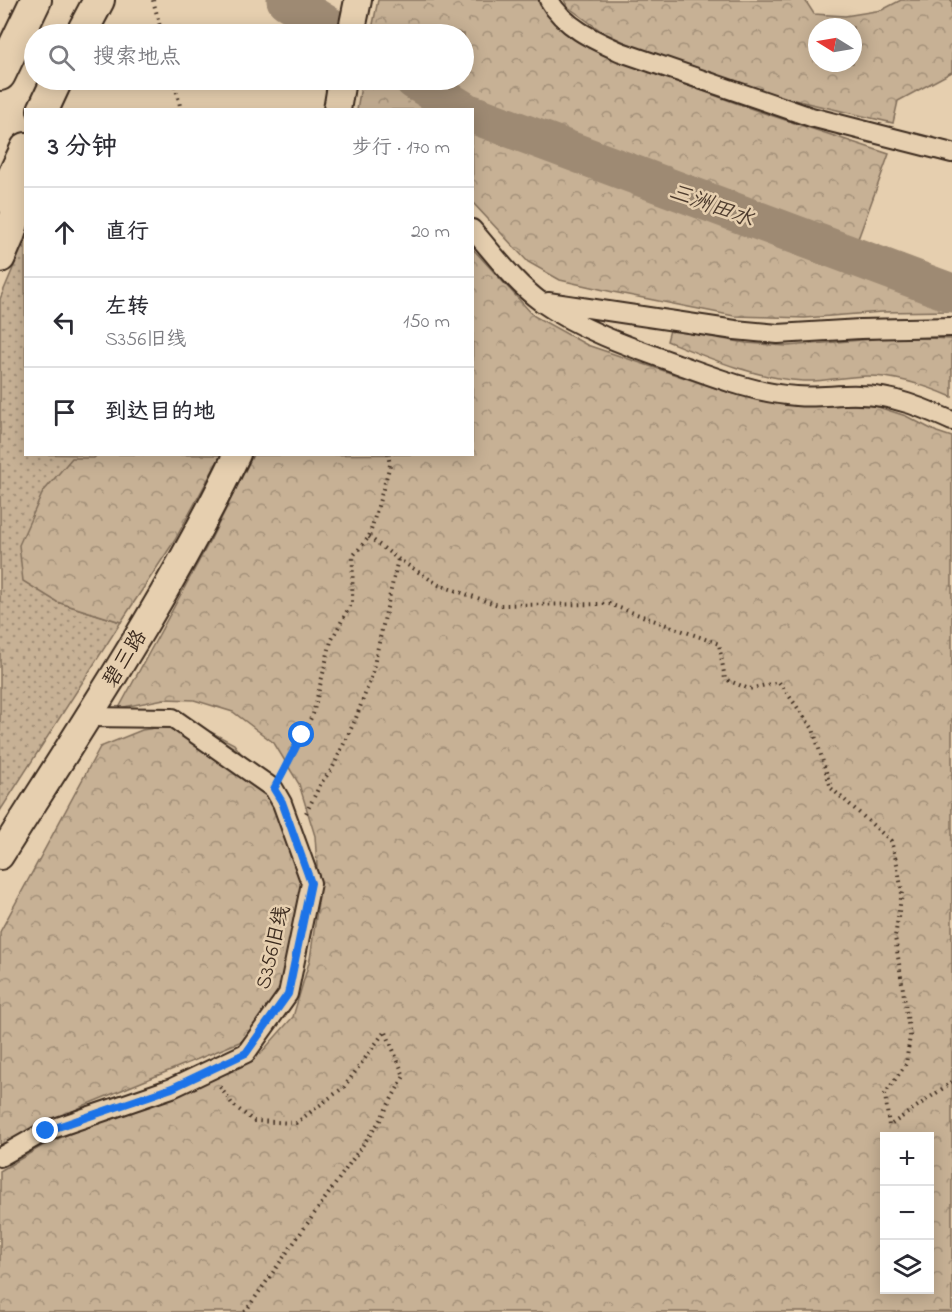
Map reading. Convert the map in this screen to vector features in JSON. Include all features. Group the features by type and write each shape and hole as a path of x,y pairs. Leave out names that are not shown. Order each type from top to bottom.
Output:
{"highway":[{"path":"24,24 36,0"},
{"path":"86,24 99,0"},
{"path":"2,69 24,24"},
{"path":"0,203 24,152"},
{"path":"0,257 24,188"}],"main road":[{"path":"353,24 358,0"},
{"path":"337,108 340,90"},
{"name":"碧三路","path":"0,856 168,587 208,517 236,456"}],"street":[{"path":"549,0 568,23 591,38 621,52 811,117 952,153"},
{"path":"474,230 515,279 540,301 606,338 732,383 765,392 799,397 862,394 891,398 919,406 952,421"},
{"path":"540,301 735,330 777,334 860,328 951,328"},
{"name":"S356旧线","path":"0,1158 46,1131 172,1088 246,1053 288,994 311,883 282,802 274,789 172,718 87,717"}],"path":[{"path":"153,0 159,24"},
{"path":"176,90 181,108"},
{"path":"274,789 313,714 331,641 352,602 353,556 369,537 390,465 388,456"},
{"path":"369,537 439,585 498,605 609,604 719,644 725,679 749,689 779,682 813,729 831,788 891,841 897,864 902,892 895,937 910,1036 906,1065 885,1094 889,1125 952,1082"},
{"path":"295,837 321,783 332,769 356,718 371,678 398,559"},
{"path":"208,1071 233,1105 254,1121 296,1123 344,1087 385,1030 404,1076 379,1122 245,1312"}],"green space":[{"path":"378,0 539,0 557,22 582,43 609,57 758,111 889,154 858,239 952,278 952,311 882,312 805,318 734,316 560,280 528,262 474,204 474,108 357,108 360,90 474,90 474,24 373,24"},
{"path":"564,0 805,0 814,14 845,16 882,10 901,0 952,0 952,72 898,101 893,123 777,96 645,51 604,33 568,7"},
{"path":"24,242 24,456 97,456 94,458 57,602 121,622 0,811 0,299"},
{"path":"474,250 534,316 587,345 730,393 777,402 875,406 906,416 952,437 952,1312 0,1312 0,1171 42,1146 261,1053 293,1017 310,959 319,896 315,836 299,784 274,743 233,712 194,700 164,699 119,708 211,539 252,456 474,456"},
{"path":"670,330 746,343 787,346 899,337 952,339 952,397 911,382 878,376 803,381 750,372 667,341"},
{"path":"96,456 220,456 175,540 121,622 57,602 23,581 19,545 43,492 72,458 94,458"},
{"path":"175,725 211,732 234,744 260,779 288,832 301,885 303,936 295,972 262,1027 242,1041 85,1105 30,1133 0,1157 0,932 100,747 142,730"}],"waterway":[{"name":"三洲田水","path":"286,0 326,24"},
{"name":"三洲田水","path":"430,90 460,108"},
{"name":"三洲田水","path":"474,115 952,293"}],"route":[{"path":"46,1131 172,1088 246,1053 288,994 311,883 282,802 274,789 302,735"}]}
